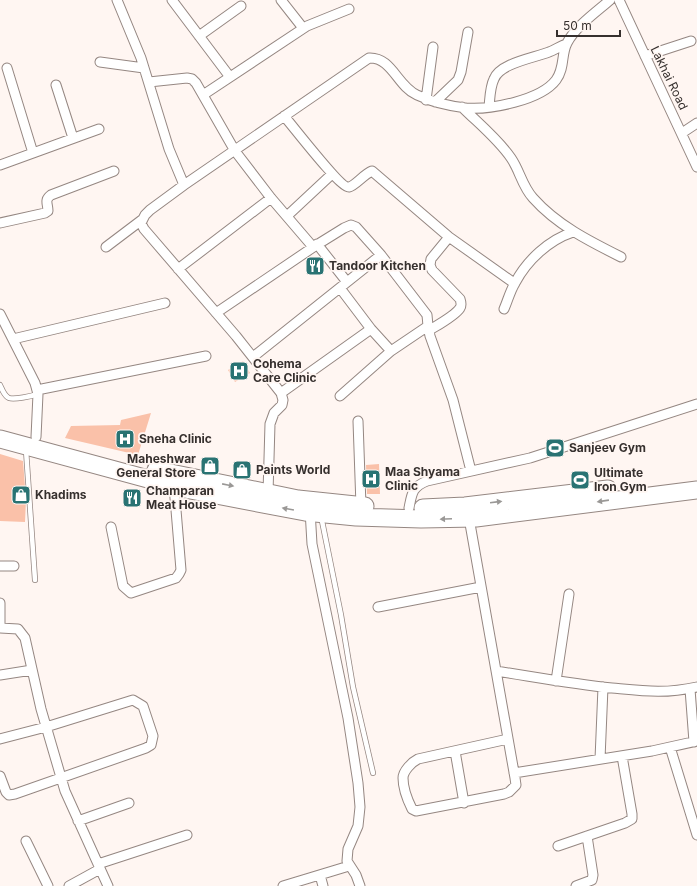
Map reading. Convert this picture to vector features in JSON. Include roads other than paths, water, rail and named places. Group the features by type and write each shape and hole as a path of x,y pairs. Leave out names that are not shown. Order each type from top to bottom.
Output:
{"highway":[{"path":"0,427 31,442 174,486 314,509 389,519 469,518 697,490"},
{"path":"0,439 31,442 268,493 314,509 361,506 409,508 465,506 697,478"}],"street":[{"path":"117,0 144,68 169,149 184,185"},
{"path":"172,0 230,77"},
{"path":"281,0 303,28"},
{"path":"489,107 491,88 494,78 500,71 509,66 550,52 566,44 580,27 610,0"},
{"name":"Lakhai Road","path":"619,0 697,166"},
{"path":"199,36 241,6"},
{"path":"203,95 303,28 314,22 348,9"},
{"path":"431,101 458,80 461,72 468,32"},
{"path":"645,56 691,41"},
{"path":"106,247 143,219 150,210 184,185 369,58 376,58 386,62 403,85 412,93 431,101 462,107 481,108 526,99 536,96 547,89 556,80 562,70 566,44"},
{"path":"431,101 433,47"},
{"path":"100,62 144,68"},
{"path":"7,68 32,153"},
{"path":"148,82 187,78 192,79 196,83 235,151 271,198 315,246 344,285 371,329 391,351"},
{"path":"56,85 72,138"},
{"path":"462,107 510,157 516,166 522,182 533,199 573,232 621,257"},
{"path":"284,116 332,174 344,186 350,187 366,173 372,171 449,237 514,283"},
{"path":"682,133 697,123"},
{"path":"0,164 100,129"},
{"path":"0,223 45,214 48,210 46,202 51,195 114,171"},
{"path":"287,216 332,174"},
{"path":"178,269 271,198"},
{"path":"143,219 142,226 144,230 216,313 281,392 283,400 282,405 274,413 270,424 268,493"},
{"path":"216,313 344,228 351,226 356,227 381,255 427,315 428,329 453,400 471,471"},
{"path":"504,309 514,283 522,270 546,246 559,236 573,232"},
{"path":"340,396 391,351 453,314 460,308 460,299 432,270 430,265 431,259 449,237"},
{"path":"253,357 381,255"},
{"path":"13,339 165,303"},
{"path":"0,314 35,383 37,392 31,442"},
{"path":"281,392 371,329"},
{"path":"37,392 206,356"},
{"path":"409,508 413,491 418,484 530,458 697,404"},
{"path":"358,421 361,506"},
{"path":"111,527 123,586 128,592 131,593 176,578 180,570 174,486"},
{"path":"314,509 312,544 348,718 358,783 360,807 358,826 348,849 346,861 356,875 360,886"},
{"path":"469,518 481,587 496,671 508,739 514,773 516,785 509,792 464,803 416,811 412,809 403,778 414,761 508,739"},
{"path":"0,566 14,566"},
{"path":"378,607 481,587"},
{"path":"556,681 569,594"},
{"path":"0,603 0,628 18,629 25,638 46,727 65,791 108,886"},
{"path":"0,676 32,670"},
{"path":"496,671 556,681 653,692 678,691 693,688 695,742 600,760 514,773"},
{"path":"600,760 603,687"},
{"path":"0,739 46,727 133,700 142,706 153,736 151,745 146,748 14,794 9,795 6,792 0,776"},
{"path":"670,747 697,835"},
{"path":"455,752 464,803"},
{"path":"558,846 625,823 632,819 622,756"},
{"path":"78,820 129,803"},
{"path":"69,886 99,866 187,835"},
{"path":"576,886 592,880 593,875 587,836"},
{"path":"26,841 48,886"},
{"path":"282,886 349,866"},
{"path":"320,875 323,886"}],"lane":[{"path":"0,385 5,395 9,398 37,392"},
{"path":"31,442 34,580"},
{"path":"314,509 341,615 353,687 374,773"}],"place":[{"name":"Tandoor Kitchen","path":"315,266"},
{"name":"Cohema Care Clinic","path":"239,371"},
{"name":"Sneha Clinic","path":"125,439"},
{"name":"Sanjeev Gym","path":"555,448"},
{"name":"Maheshwar General Store","path":"210,466"},
{"name":"Paints World","path":"242,470"},
{"name":"Maa Shyama Clinic","path":"371,479"},
{"name":"Ultimate Iron Gym","path":"580,480"},
{"name":"Khadims","path":"21,495"},
{"name":"Champaran Meat House","path":"132,498"}]}
